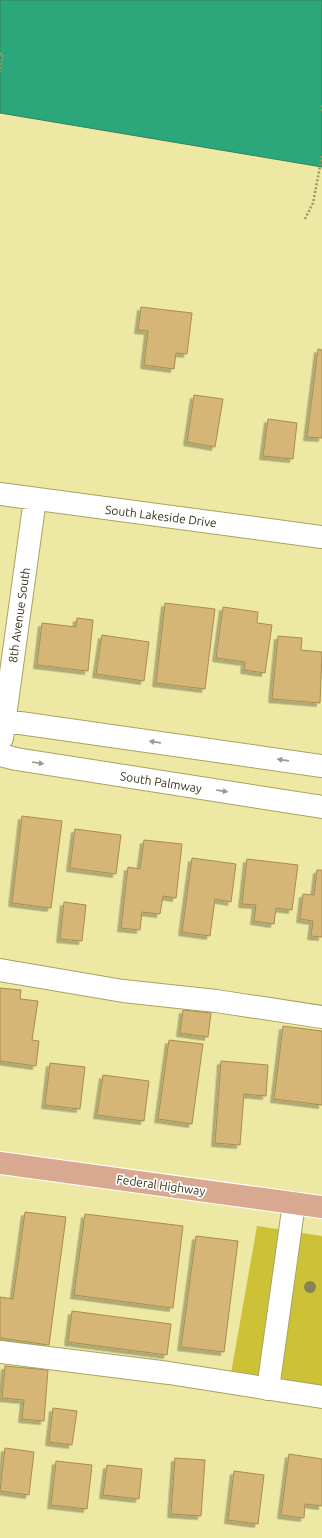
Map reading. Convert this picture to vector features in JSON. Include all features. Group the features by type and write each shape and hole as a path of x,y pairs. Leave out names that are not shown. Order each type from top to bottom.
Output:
{"main road":[{"name":"Federal Highway","path":"0,1163 322,1207"}],"street":[{"name":"South Lakeside Drive","path":"0,494 322,537"},
{"name":"8th Avenue South","path":"0,755 2,723 35,499"},
{"path":"2,723 20,723 322,766"},
{"name":"South Palmway","path":"0,755 16,759 322,807"},
{"path":"0,970 123,991 216,1001 322,1017"},
{"path":"268,1389 294,1203"},
{"path":"0,1352 169,1373 322,1397"}],"path":[{"path":"0,54 3,54 0,72"},
{"path":"322,105 322,110"},
{"path":"304,219 313,203 322,156"}],"shaded area":[{"path":"0,0 322,0 322,167 0,113"},
{"path":"257,1226 322,1236 322,1392 230,1379"}],"building":[{"path":"141,307 192,313 187,354 176,353 174,369 144,365 148,331 138,330"},
{"path":"318,349 322,350 322,438 307,437"},
{"path":"194,395 223,399 215,447 187,442"},
{"path":"268,419 297,423 293,459 263,456"},
{"path":"165,603 215,609 205,689 156,683"},
{"path":"223,607 258,612 257,623 272,625 265,673 244,670 245,662 216,658"},
{"path":"77,618 93,620 88,671 37,665 42,623 76,627"},
{"path":"102,635 149,642 144,681 96,674"},
{"path":"278,636 302,638 301,650 322,652 320,703 272,699"},
{"path":"22,816 62,821 51,908 12,903"},
{"path":"75,829 121,835 116,874 70,868"},
{"path":"144,840 182,844 176,898 163,896 160,914 142,912 140,930 121,928 128,867 140,869"},
{"path":"192,858 236,864 231,902 215,899 210,936 182,932"},
{"path":"247,859 298,865 292,910 276,908 274,924 254,921 256,905 242,904"},
{"path":"317,870 322,870 322,937 311,936 313,921 300,919 303,894 314,895"},
{"path":"64,902 86,905 82,941 60,939"},
{"path":"0,988 21,990 20,999 38,1001 32,1040 39,1041 36,1066 0,1061"},
{"path":"183,1010 211,1013 208,1037 180,1033"},
{"path":"283,1026 322,1031 322,1105 274,1099"},
{"path":"169,1040 203,1044 192,1124 158,1119"},
{"path":"221,1061 268,1065 266,1096 244,1094 240,1145 215,1143"},
{"path":"50,1063 85,1067 80,1109 45,1105"},
{"path":"103,1075 149,1081 144,1121 97,1115"},
{"path":"25,1212 66,1217 49,1345 0,1338 0,1297 13,1299"},
{"path":"85,1214 183,1226 173,1308 74,1295"},
{"path":"196,1236 238,1241 224,1352 181,1347"},
{"path":"72,1311 171,1324 167,1355 68,1342"},
{"path":"5,1366 48,1370 44,1421 22,1419 24,1400 2,1398"},
{"path":"53,1408 77,1411 72,1445 49,1442"},
{"path":"5,1448 34,1452 29,1495 0,1491"},
{"path":"289,1454 322,1459 322,1506 305,1504 304,1518 281,1515"},
{"path":"175,1458 205,1460 201,1516 171,1514"},
{"path":"56,1461 92,1465 87,1509 51,1505"},
{"path":"107,1465 142,1469 139,1499 103,1495"},
{"path":"234,1471 264,1475 258,1524 228,1520"}]}
